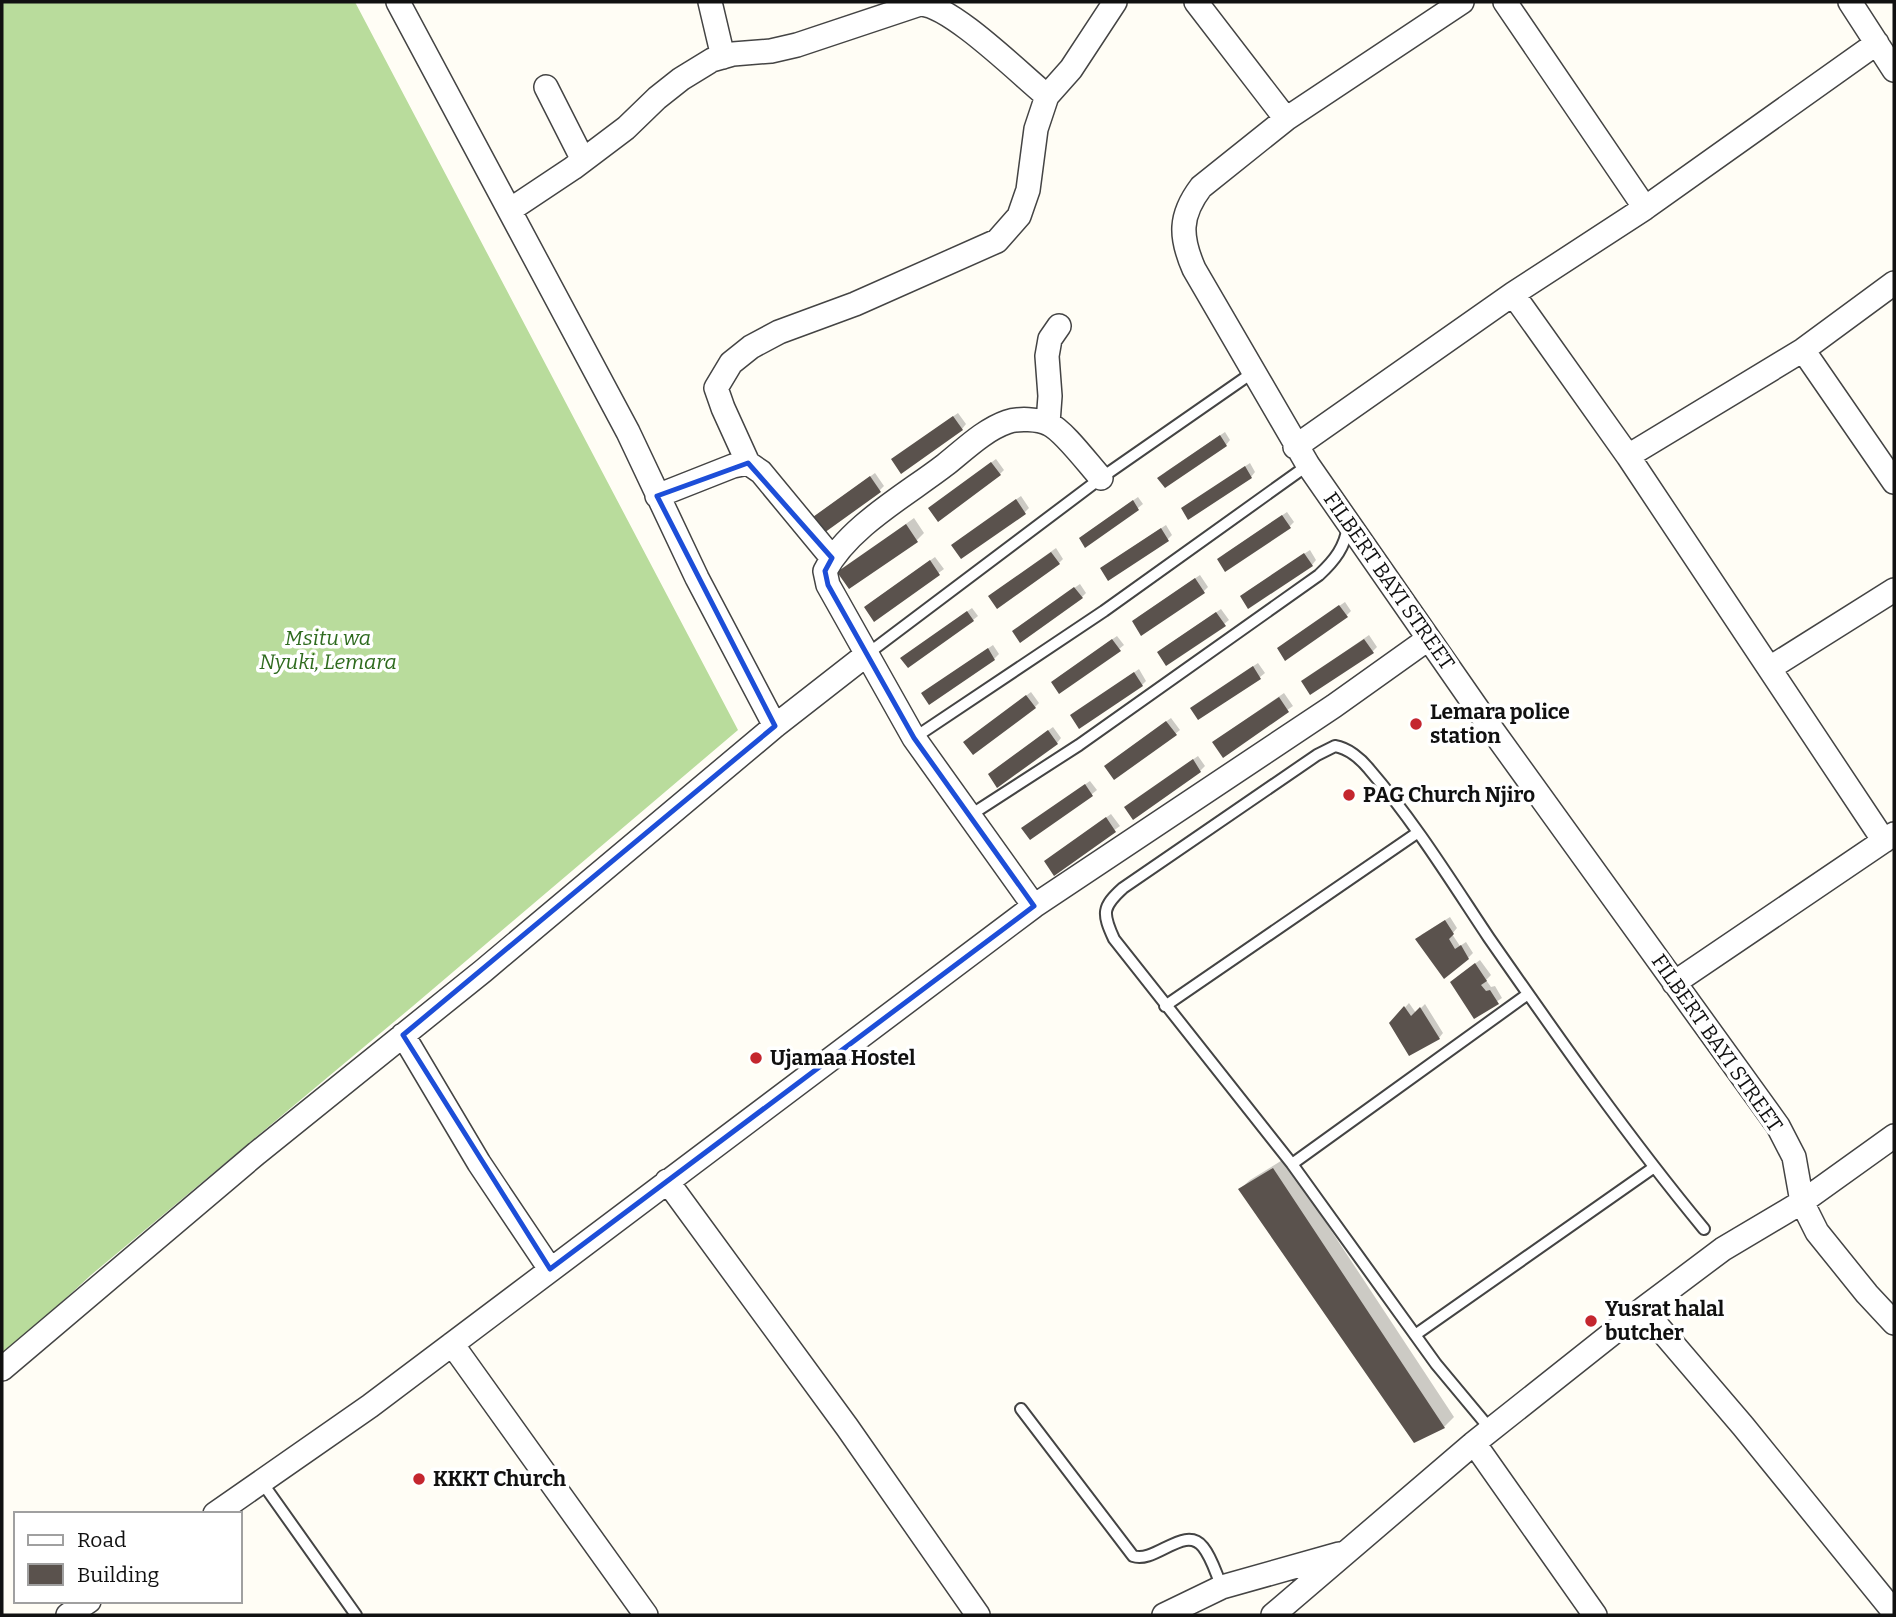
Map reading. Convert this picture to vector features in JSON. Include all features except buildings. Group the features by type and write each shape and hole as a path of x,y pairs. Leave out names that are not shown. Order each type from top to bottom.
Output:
{"street":[{"path":"398,2 628,432 725,633 775,726"},
{"path":"710,2 723,57"},
{"path":"1196,2 1286,119"},
{"name":"FILBERT BAYI STREET","path":"1462,2 1286,119 1201,187 1191,200 1183,245 1252,373 1301,456 1778,1126 1794,1157 1802,1202 1817,1232 1894,1323"},
{"path":"1505,2 1645,208"},
{"path":"1850,2 1894,70"},
{"path":"510,210 583,160 626,128 681,79 712,60 733,54 771,51 797,45 920,4 927,3 952,16 1047,96"},
{"path":"832,558 761,472 748,463 716,388 731,363 751,347 779,332 855,304 997,241 1019,216 1028,190 1037,129 1047,96 1071,69 1104,6"},
{"path":"1301,456 1513,294 1645,208 1877,43"},
{"path":"546,87 583,160"},
{"path":"1628,456 1803,350 1894,283"},
{"path":"1513,294 1628,456 1770,668 1889,838 1674,983"},
{"path":"1048,423 1050,396 1047,356 1050,339 1059,326"},
{"path":"1803,350 1894,482"},
{"path":"1034,906 914,738 828,585 825,571 832,558 857,531 984,435 1007,422 1022,419 1048,423 1059,431 1101,478"},
{"path":"657,496 733,466 748,463"},
{"path":"1770,668 1894,590"},
{"path":"218,1512 370,1406 1034,906 1334,706 1429,639"},
{"path":"2,1370 257,1153 483,971 775,726 866,655"},
{"path":"403,1035 479,1163 550,1269"},
{"path":"1273,1615 1483,1436 1643,1309 1723,1249 1802,1202 1894,1136"},
{"path":"667,1181 854,1438 978,1615"},
{"path":"1643,1309 1743,1426 1894,1612"},
{"path":"452,1344 646,1615"},
{"path":"1483,1436 1595,1615"},
{"path":"1164,1615 1222,1587 1347,1552"},
{"path":"68,1615 86,1603"}],"lane":[{"path":"866,655 1101,478 1252,373"},
{"path":"914,738 1104,611 1301,456"},
{"path":"968,816 1079,745 1319,575 1339,554 1349,523"},
{"path":"1483,1436 1436,1364 1292,1164 1114,939 1107,925 1105,912 1108,902 1124,888 1328,748 1341,747 1368,767 1653,1168 1704,1228"},
{"path":"1166,1006 1417,833"},
{"path":"1292,1164 1528,994"},
{"path":"1415,1335 1653,1168"},
{"path":"1021,1409 1133,1556 1138,1559 1149,1557 1185,1539 1198,1542 1206,1551 1222,1587"},
{"path":"261,1481 356,1615"}],"highlighted area":[{"path":"748,463 832,558 825,571 828,585 914,738 1034,906 550,1269 403,1035 775,726 657,496"}],"green space":[{"name":"Msitu wa Nyuki, Lemara","path":"2,2 355,2 738,730 91,1275 2,1357"}],"place":[{"name":"Lemara police station","path":"1416,724"},
{"name":"PAG Church Njiro","path":"1349,795"},
{"name":"Ujamaa Hostel","path":"756,1058"},
{"name":"Yusrat halal butcher","path":"1591,1321"},
{"name":"KKKT Church","path":"419,1479"}]}
